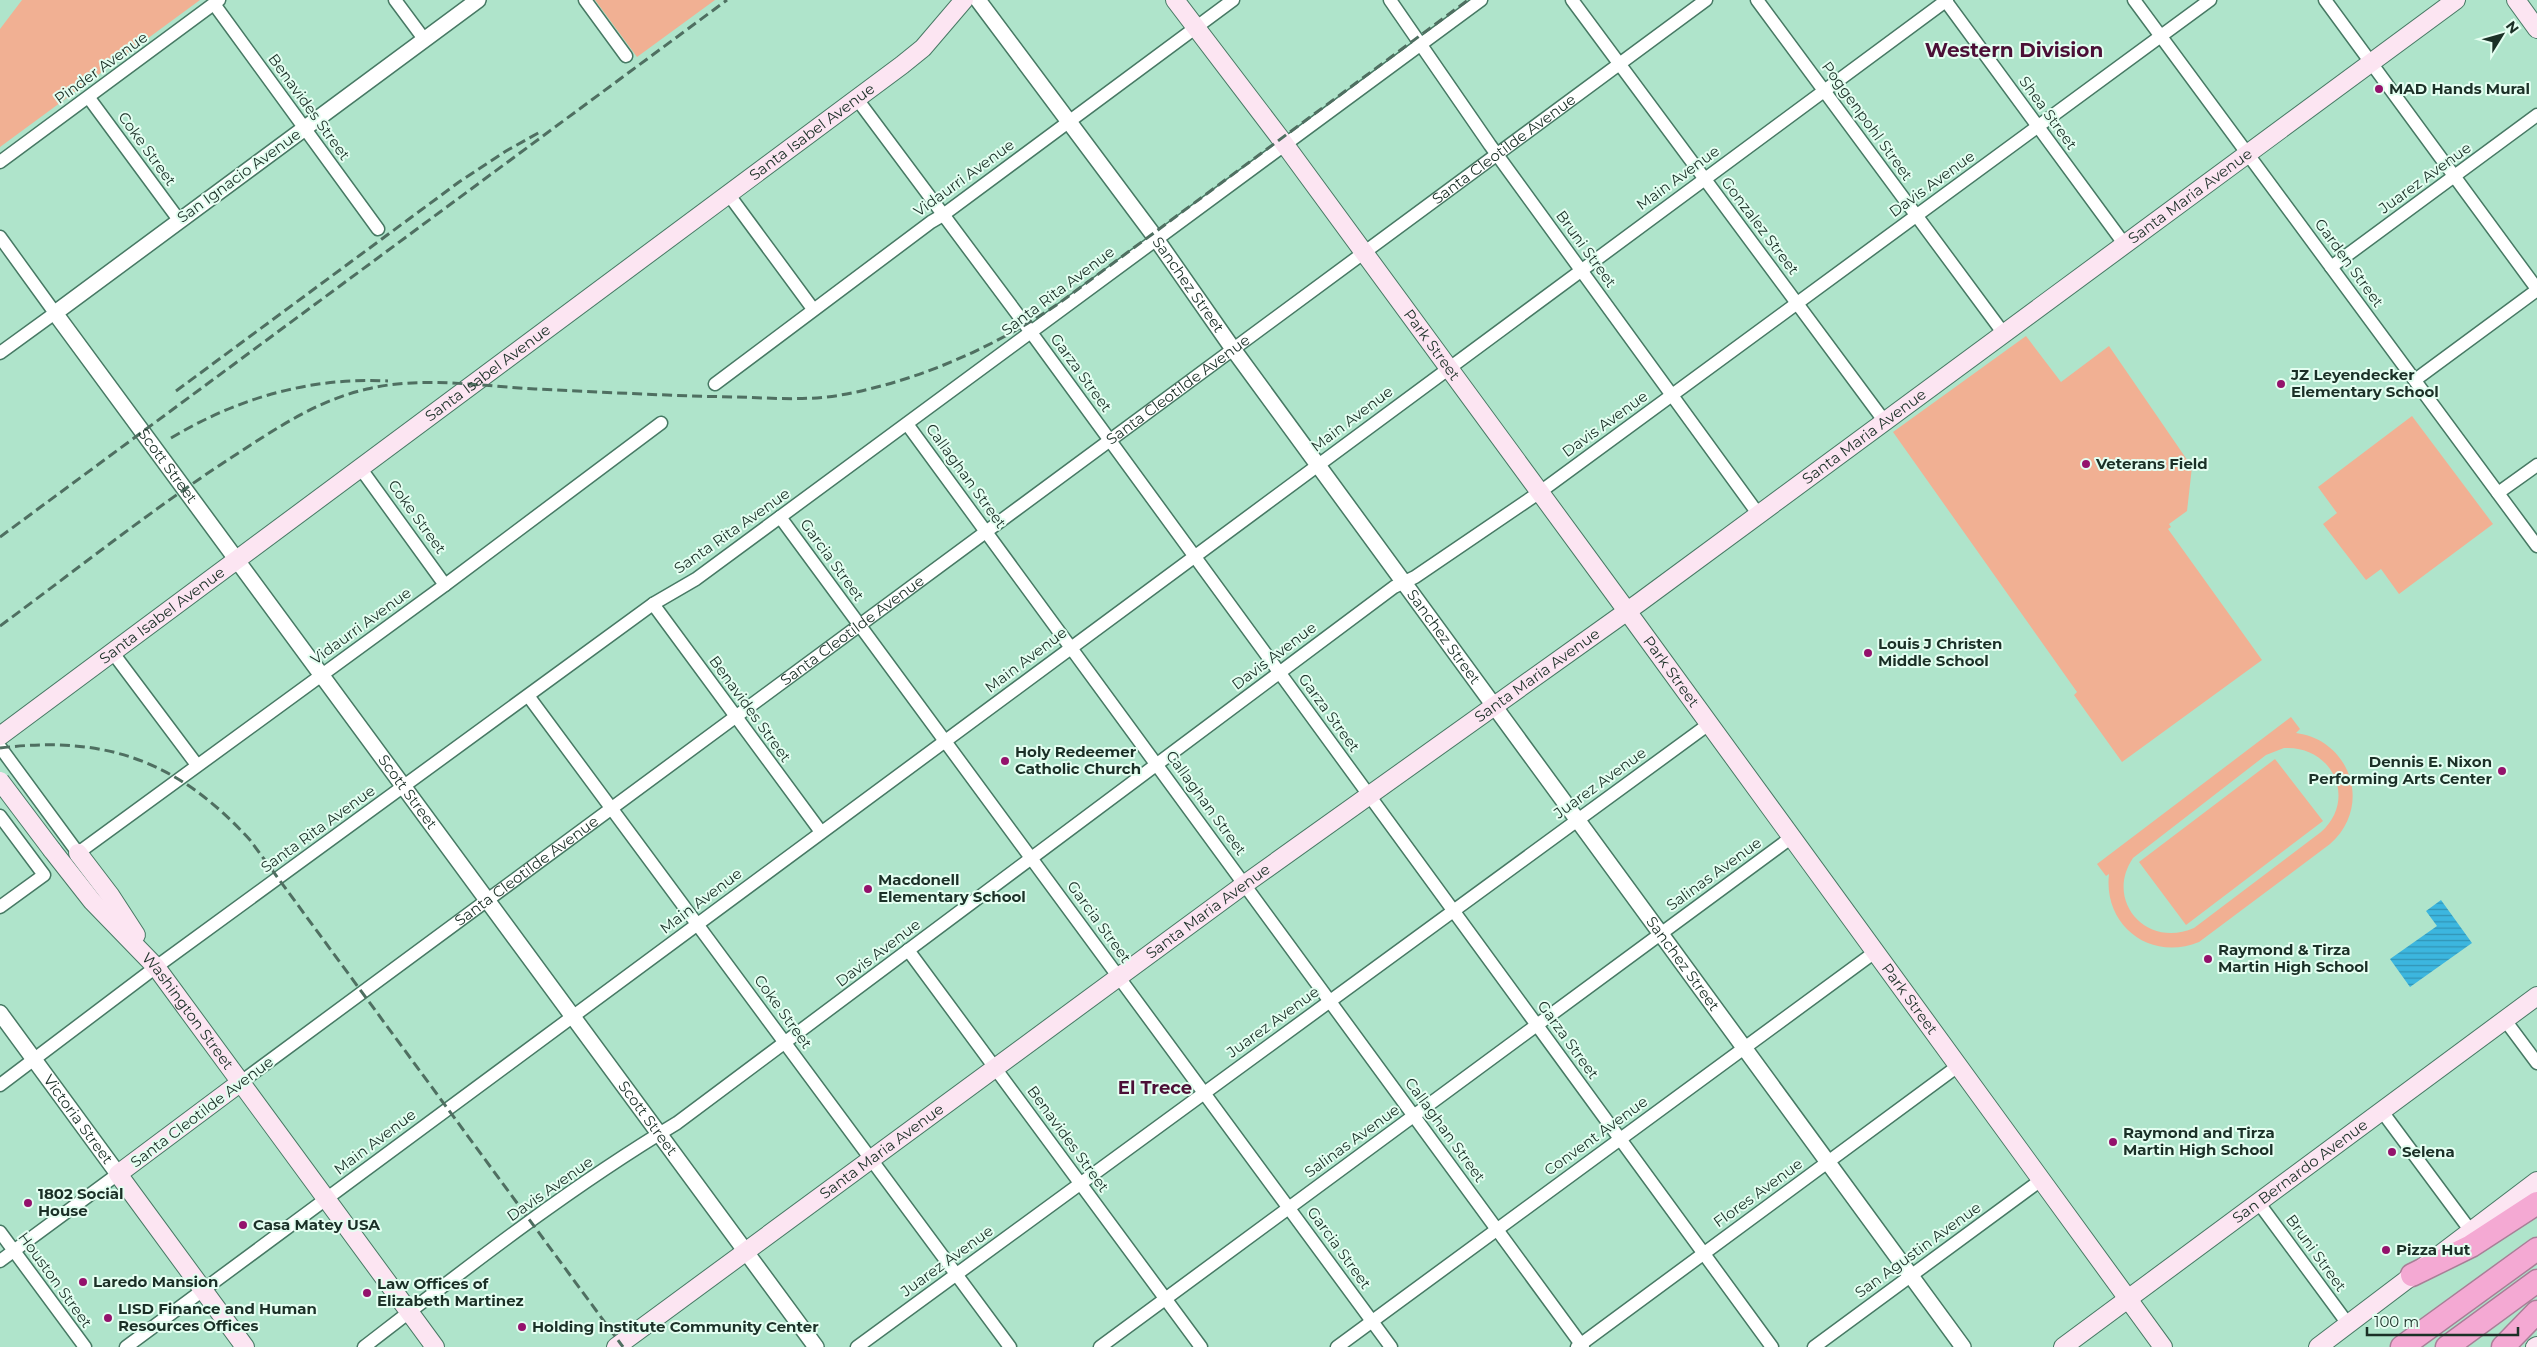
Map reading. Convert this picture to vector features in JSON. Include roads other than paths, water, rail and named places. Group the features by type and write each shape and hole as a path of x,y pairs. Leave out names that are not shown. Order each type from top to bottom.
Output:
{"highway":[{"path":"2412,1275 2471,1246 2537,1203"},
{"path":"2402,1347 2537,1249"},
{"path":"2447,1347 2537,1281"},
{"path":"2503,1347 2537,1312"}],"main road":[{"name":"Santa Isabel Avenue","path":"0,736 857,100 923,48 964,0"},
{"name":"Park Street","path":"1176,0 1540,492 2163,1347"},
{"name":"Santa Maria Avenue","path":"616,1347 1118,976 1759,515 2456,0"},
{"path":"2516,0 2537,29"},
{"name":"Washington Street","path":"0,781 92,901 156,968 242,1082 435,1347"},
{"path":"78,853 110,895 156,968"},
{"name":"San Bernardo Avenue","path":"2063,1347 2537,996"},
{"name":"Santa Cleotilde Avenue","path":"118,1174 242,1082"},
{"name":"Victoria Street","path":"118,1174 245,1347"},
{"path":"2318,1347 2537,1180"}],"street":[{"path":"395,0 424,39"},
{"name":"San Ignacio Avenue","path":"0,353 478,0"},
{"path":"585,0 626,56"},
{"name":"Sanchez Street","path":"978,0 1156,238 1317,465 1963,1347"},
{"name":"Vidaurri Avenue","path":"715,384 931,222 1233,0"},
{"name":"Bruni Street","path":"1390,0 1422,43 1497,154 1759,515"},
{"name":"Santa Rita Avenue","path":"0,1085 156,968 658,601 696,579 1481,0"},
{"name":"Gonzalez Street","path":"1572,0 1885,422"},
{"name":"Santa Cleotilde Avenue","path":"242,1082 1706,0"},
{"name":"Poggenpohl Street","path":"1757,0 2004,334"},
{"name":"Main Avenue","path":"126,1347 1946,0"},
{"name":"Shea Street","path":"1946,0 2125,245"},
{"name":"Garden Street","path":"2134,0 2537,546"},
{"name":"Davis Avenue","path":"364,1347 531,1222 660,1134 785,1043 1394,587 1404,583 1540,492 2210,0"},
{"path":"2325,0 2537,290 2415,380"},
{"name":"Pinder Avenue","path":"0,162 217,2"},
{"name":"Benavides Street","path":"217,2 304,129 378,229"},
{"name":"Coke Street","path":"89,98 179,220"},
{"name":"Garza Street","path":"857,100 1110,440 1772,1347"},
{"name":"Juarez Avenue","path":"2332,267 2537,115"},
{"path":"729,195 814,309"},
{"name":"Scott Street","path":"0,237 816,1347"},
{"name":"Vidaurri Avenue","path":"78,853 445,585 661,423"},
{"name":"Callaghan Street","path":"907,424 1497,1229 1580,1346"},
{"path":"2498,494 2537,465"},
{"name":"Coke Street","path":"361,469 445,585"},
{"name":"Garcia Street","path":"780,517 1391,1347"},
{"name":"Benavides Street","path":"658,601 736,716 821,832"},
{"path":"113,653 197,765"},
{"name":"Coke Street","path":"529,697 1010,1347"},
{"name":"Juarez Avenue","path":"857,1347 1709,724"},
{"path":"0,748 78,853"},
{"path":"0,796 23,779"},
{"path":"0,816 44,876 0,907"},
{"name":"Salinas Avenue","path":"1100,1347 1792,837"},
{"name":"Benavides Street","path":"908,950 1201,1347"},
{"name":"Convent Avenue","path":"1337,1347 1875,952"},
{"name":"Victoria Street","path":"0,1013 118,1174"},
{"path":"2505,1020 2537,1063"},
{"name":"Flores Avenue","path":"1580,1346 1958,1066"},
{"path":"2381,1110 2470,1230"},
{"name":"Santa Cleotilde Avenue","path":"0,1261 118,1174"},
{"name":"San Agustin Avenue","path":"1814,1347 2041,1180"},
{"name":"Bruni Street","path":"2258,1202 2348,1324"},
{"name":"Houston Street","path":"0,1232 85,1347"}],"water":[{"path":"2441,900 2472,943 2410,987 2390,959 2437,926 2426,911"}],"railway":[{"path":"0,537 727,0"},
{"path":"0,626 142,520 229,459 295,418 348,394 387,385 429,382 661,395 802,399 841,395 870,389 926,372 954,361 1008,335 1058,304 1468,0"},
{"path":"176,391 459,182 506,151 540,132"},
{"path":"171,438 222,412 275,393 331,383 388,381"},
{"path":"0,748 38,745 74,746 107,751 138,760 167,773 195,790 223,813 250,840 623,1347"}],"place":[{"name":"MAD Hands Mural","path":"2379,89"},
{"name":"JZ Leyendecker Elementary School","path":"2281,384"},
{"name":"Veterans Field","path":"2086,464"},
{"name":"Louis J Christen Middle School","path":"1868,653"},
{"name":"Holy Redeemer Catholic Church","path":"1005,761"},
{"name":"Dennis E. Nixon Performing Arts Center","path":"2502,771"},
{"name":"Macdonell Elementary School","path":"868,889"},
{"name":"Raymond & Tirza Martin High School","path":"2208,959"},
{"name":"Raymond and Tirza Martin High School","path":"2113,1142"},
{"name":"Selena","path":"2392,1152"},
{"name":"1802 Social House","path":"28,1203"},
{"name":"Casa Matey USA","path":"243,1225"},
{"name":"Pizza Hut","path":"2386,1250"},
{"name":"Laredo Mansion","path":"83,1282"},
{"name":"Law Offices of Elizabeth Martinez","path":"367,1293"},
{"name":"LISD Finance and Human Resources Offices","path":"108,1318"},
{"name":"Holding Institute Community Center","path":"522,1327"}],"district":[{"name":"Western Division","path":"2014,50"},
{"name":"El Trece","path":"1155,1088"}]}
